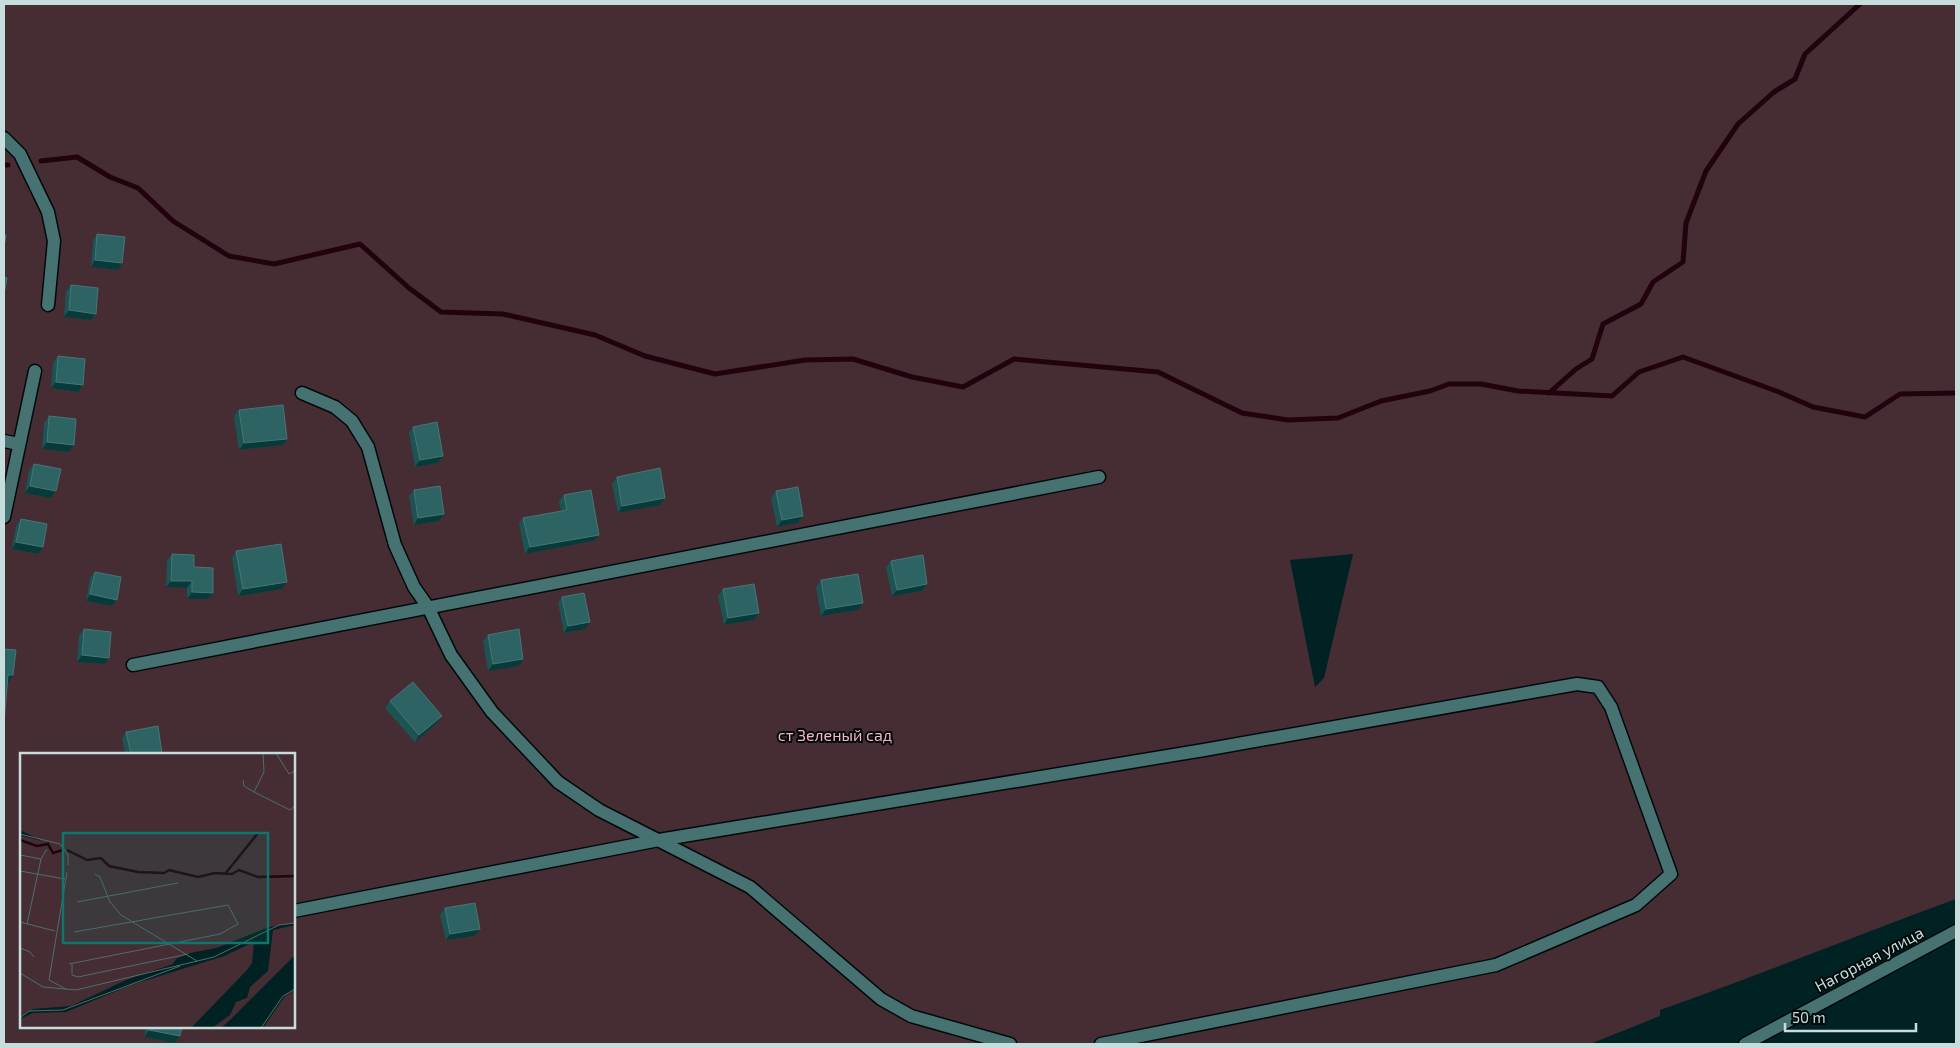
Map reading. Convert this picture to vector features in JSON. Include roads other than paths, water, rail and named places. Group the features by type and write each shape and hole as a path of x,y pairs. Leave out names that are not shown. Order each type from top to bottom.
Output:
{"street":[{"path":"4,138 20,154 48,212 54,241 48,305"},
{"path":"4,516 34,371"},
{"path":"302,393 335,407 352,421 368,447 395,545 414,587 428,607 451,655 492,712 558,782 599,810 750,887 866,987 888,1003 911,1016 1010,1044"},
{"path":"4,441 19,444"},
{"path":"133,665 1099,477"},
{"path":"295,911 659,840 1204,750 1577,684 1598,688 1611,707 1671,874 1636,905 1496,965 1101,1044"},
{"name":"Нагорная улица","path":"1745,1044 1956,932"}],"waterway":[{"path":"1549,393 1576,369 1592,359 1603,324 1641,304 1653,282 1683,262 1686,223 1706,171 1738,124 1774,92 1795,79 1805,54 1860,4"},
{"path":"41,161 77,157 110,177 138,188 173,221 229,256 274,264 360,244 409,288 441,312 503,314 595,335 645,356 715,374 805,360 853,359 912,377 963,387 1014,359 1158,372 1242,413 1288,420 1338,418 1381,401 1430,391 1449,384 1481,384 1518,391 1612,396 1639,372 1683,357 1779,392 1813,407 1865,417 1900,394 1956,393"}],"park label":[{"name":"ст Зеленый сад","path":"835,735"}]}
